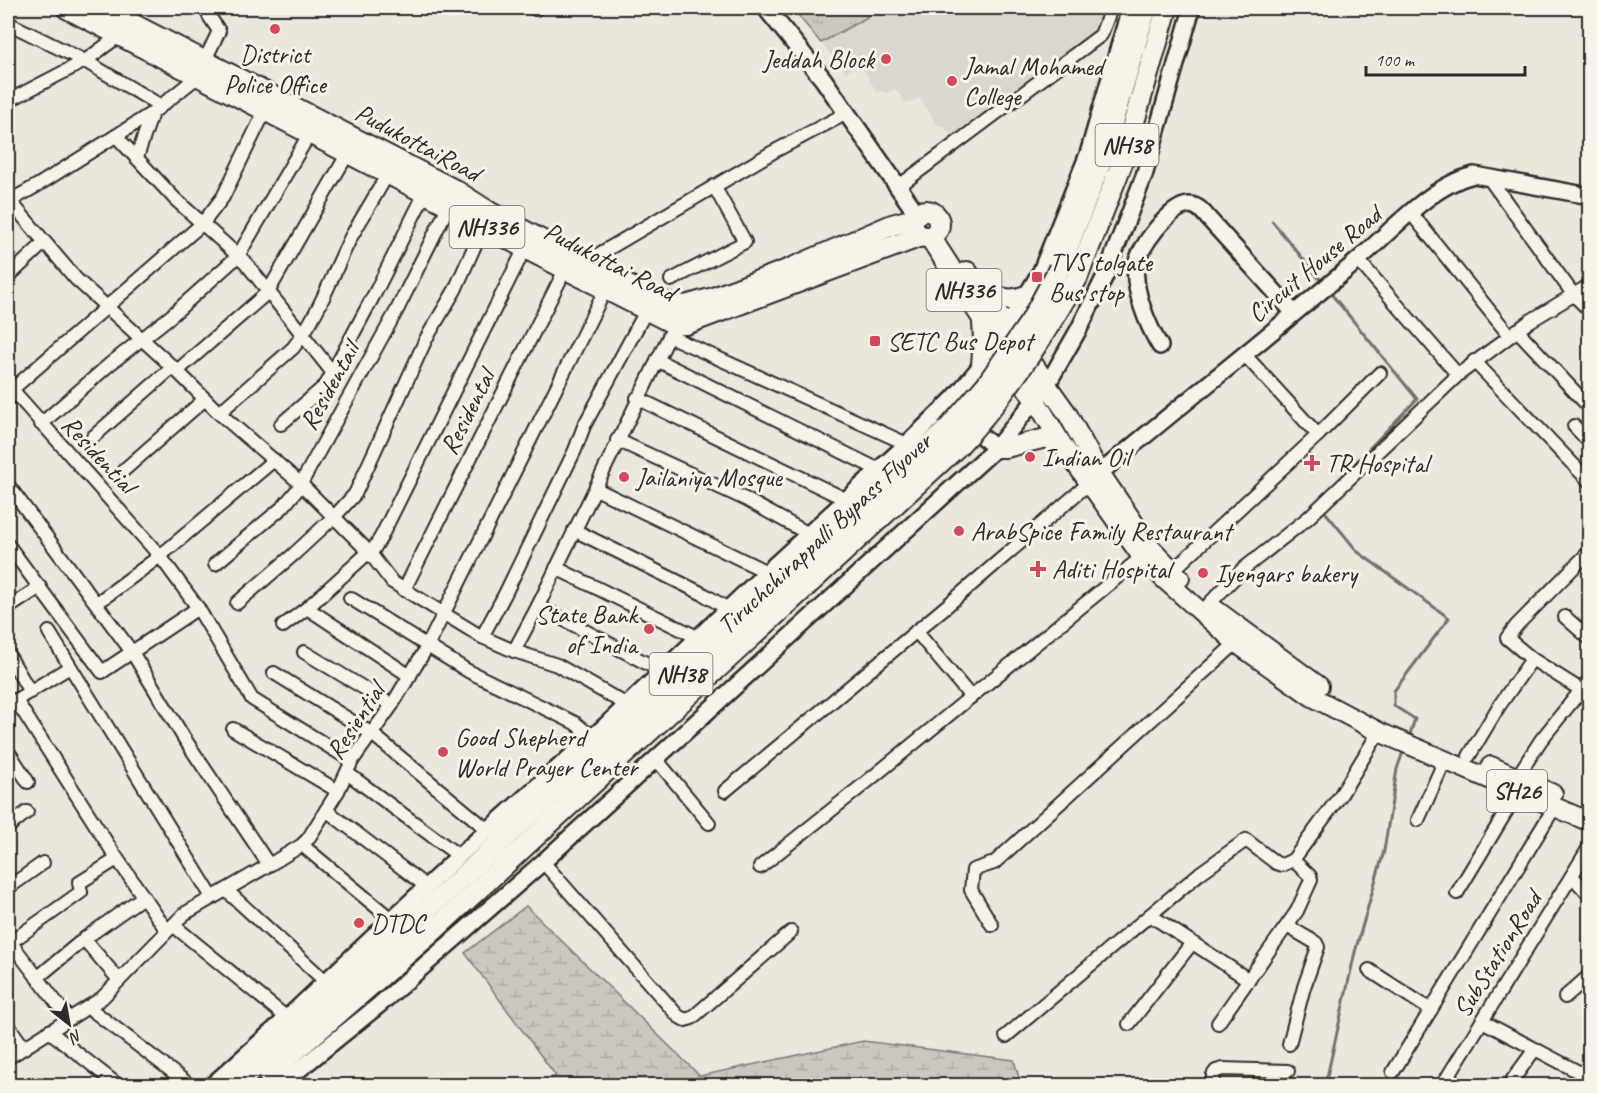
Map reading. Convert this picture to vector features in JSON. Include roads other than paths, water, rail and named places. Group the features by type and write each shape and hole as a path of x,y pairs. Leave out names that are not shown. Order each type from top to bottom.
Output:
{"highway":[{"name":"Pudukottai Road","path":"67,8 120,35 204,68 266,111 449,205 525,248 574,262 605,290 646,311 672,330 925,224"},
{"name":"PudukottaiRoad","path":"100,8 204,68 456,191 574,262 668,304 685,306 768,277 892,225 925,224"},
{"name":"Tiruchchirappalli Bypass Flyover","path":"234,1086 947,430 987,384 1030,321 1050,270 1101,161 1146,8"},
{"name":"Tiruchchirappalli Bypass Flyover","path":"254,1086 432,932 958,446 1003,396 1046,333 1077,278 1122,163 1167,8"},
{"name":"NH336","path":"925,224 953,261 975,283 1002,336 1041,393"},
{"name":"NH336","path":"953,261 982,320 1002,336"},
{"path":"975,283 1002,299 1014,300 1026,296"},
{"path":"982,320 984,339 982,365"}],"main road":[{"path":"766,8 827,77 847,113 904,182"},
{"path":"781,8 827,77 904,182 925,224"},
{"name":"SH26","path":"1041,393 1064,446 1095,478 1151,548 1168,575 1236,643 1311,696 1517,785 1590,810"},
{"name":"SH26","path":"1041,393 1067,413 1095,478 1142,556 1318,686 1387,729"},
{"path":"996,448 1006,448 1046,438 1064,446"},
{"name":"SH26","path":"1442,752 1469,756 1554,808 1590,822"}],"street":[{"path":"208,8 209,16 219,31 204,68 156,109 9,202 76,279 175,369 219,413 335,516 392,582 482,637 556,665 627,705"},
{"path":"904,182 1101,36 1111,8"},
{"path":"211,1086 287,1018 459,856 663,672 767,572 848,500 945,407 982,365 1026,296 1050,270 1088,153 1130,8"},
{"path":"279,1086 380,1005 543,862 996,448 1041,393 1094,300 1106,274 1144,176 1192,8"},
{"path":"8,23 85,61 156,109"},
{"path":"8,101 85,61 120,35"},
{"path":"137,157 156,109"},
{"path":"41,424 9,389 203,223 223,197 266,111"},
{"path":"574,262 847,113"},
{"name":"Residential","path":"310,133 238,256 207,286 143,340 110,364 41,424 160,556 198,608 252,699 350,767"},
{"path":"116,136 175,198 238,256 333,373"},
{"path":"93,437 268,292 348,153"},
{"path":"219,413 293,348 303,336 351,238 388,173"},
{"name":"Circuit House Road","path":"1095,478 1358,260 1411,213 1433,195 1461,178 1474,175 1590,196"},
{"path":"1488,177 1573,294 1590,311"},
{"path":"671,280 745,242 714,186"},
{"path":"282,424 326,385 425,193"},
{"name":"Residentail","path":"215,564 283,507 300,483 397,310 449,205"},
{"path":"1160,346 1150,329 1135,277 1136,263 1153,232 1182,208 1189,205 1197,207 1208,218 1294,313"},
{"path":"1411,213 1513,333 1590,408"},
{"path":"237,603 293,555 355,494 426,339 455,290 484,225"},
{"path":"8,277 44,243"},
{"path":"283,626 370,554 387,526 525,248"},
{"path":"1358,260 1458,375"},
{"name":"Residental","path":"404,590 574,262"},
{"path":"1050,270 1094,300"},
{"path":"1209,604 1242,570 1308,518 1474,361 1513,333 1590,285"},
{"name":"Resiential","path":"8,1058 102,998 184,914 302,845 427,647 605,290"},
{"path":"482,637 575,450 584,426 646,311"},
{"path":"514,651 596,489 617,440 672,330 907,444"},
{"path":"1244,354 1318,435"},
{"path":"657,360 879,470"},
{"path":"1474,361 1590,482"},
{"path":"1168,575 1318,435 1380,373"},
{"path":"124,470 205,399"},
{"path":"637,399 848,500"},
{"path":"945,407 996,448"},
{"path":"1574,426 1590,443"},
{"path":"617,440 745,499 809,534"},
{"path":"97,603 160,556 274,460"},
{"path":"725,791 1095,478"},
{"path":"8,486 132,652 184,738 269,865"},
{"path":"596,489 767,572"},
{"path":"574,530 705,595 728,609"},
{"path":"8,546 102,672 198,608"},
{"path":"1581,690 1532,660 1507,638 1590,551"},
{"path":"760,867 1142,556"},
{"path":"556,568 699,638"},
{"path":"8,608 40,587"},
{"path":"350,598 468,671 575,723 592,736"},
{"path":"538,606 663,672"},
{"path":"307,608 410,676"},
{"path":"1565,617 1590,639"},
{"path":"916,631 971,697"},
{"path":"49,632 212,897"},
{"path":"992,925 971,890 973,870 994,863 1236,643"},
{"path":"304,652 392,705"},
{"path":"8,654 30,692"},
{"path":"1469,756 1499,706 1532,660"},
{"path":"70,668 12,703 143,897 170,928 287,1018"},
{"path":"274,673 371,733 489,831"},
{"path":"1457,893 1541,740 1590,679"},
{"path":"233,729 338,791"},
{"path":"1006,1036 1200,873 1246,840 1276,863 1282,865 1293,860 1387,729"},
{"path":"8,751 28,782"},
{"path":"1418,820 1442,752"},
{"path":"656,759 709,823"},
{"path":"350,767 459,856"},
{"path":"1393,1072 1554,808"},
{"path":"326,810 427,887"},
{"path":"8,826 27,812"},
{"path":"302,845 392,919"},
{"name":"SubStationRoad","path":"1442,1086 1590,846"},
{"path":"69,1019 8,942 81,892 79,884 117,859"},
{"path":"1218,1023 1297,911 1311,880 1310,876 1293,860"},
{"path":"543,862 640,975 678,1016 685,1020 692,1018 791,932"},
{"path":"8,888 43,863"},
{"path":"1572,876 1590,896"},
{"path":"226,890 325,981"},
{"path":"37,978 84,939 143,897"},
{"path":"1150,915 1249,980"},
{"path":"1287,927 1316,943 1318,947 1289,1044"},
{"path":"84,939 119,980"},
{"path":"1129,1024 1192,943"},
{"path":"1369,970 1431,1010"},
{"path":"1565,997 1590,975"},
{"path":"88,1007 191,1086"},
{"path":"1482,1021 1590,1078"},
{"path":"8,1025 24,1048"},
{"path":"49,1031 118,1086"},
{"path":"1511,1082 1535,1049"},
{"path":"1213,1086 1213,1075 1216,1071 1223,1069 1288,1071"}],"waterway":[{"path":"1272,221 1322,282"},
{"path":"1328,290 1417,399 1334,485"},
{"path":"1326,513 1358,552 1449,618 1394,691 1394,706 1415,719 1409,737"},
{"path":"1325,1086 1355,952 1384,851 1397,769 1404,749"}],"place":[{"name":"District Police Office","path":"275,29"},
{"name":"Jeddah Block","path":"886,59"},
{"name":"Jamal Mohamed College","path":"952,81"},
{"name":"TVS tolgate Bus stop","path":"1037,277"},
{"name":"SETC Bus Depot","path":"875,341"},
{"name":"Indian Oil","path":"1030,457"},
{"name":"TR Hospital","path":"1312,463"},
{"name":"Jailaniya Mosque","path":"624,477"},
{"name":"ArabSpice Family Restaurant","path":"959,531"},
{"name":"Aditi Hospital","path":"1038,569"},
{"name":"Iyengars bakery","path":"1203,573"},
{"name":"State Bank of India","path":"649,629"},
{"name":"Good Shepherd World Prayer Center","path":"443,752"},
{"name":"DTDC","path":"359,923"}]}
